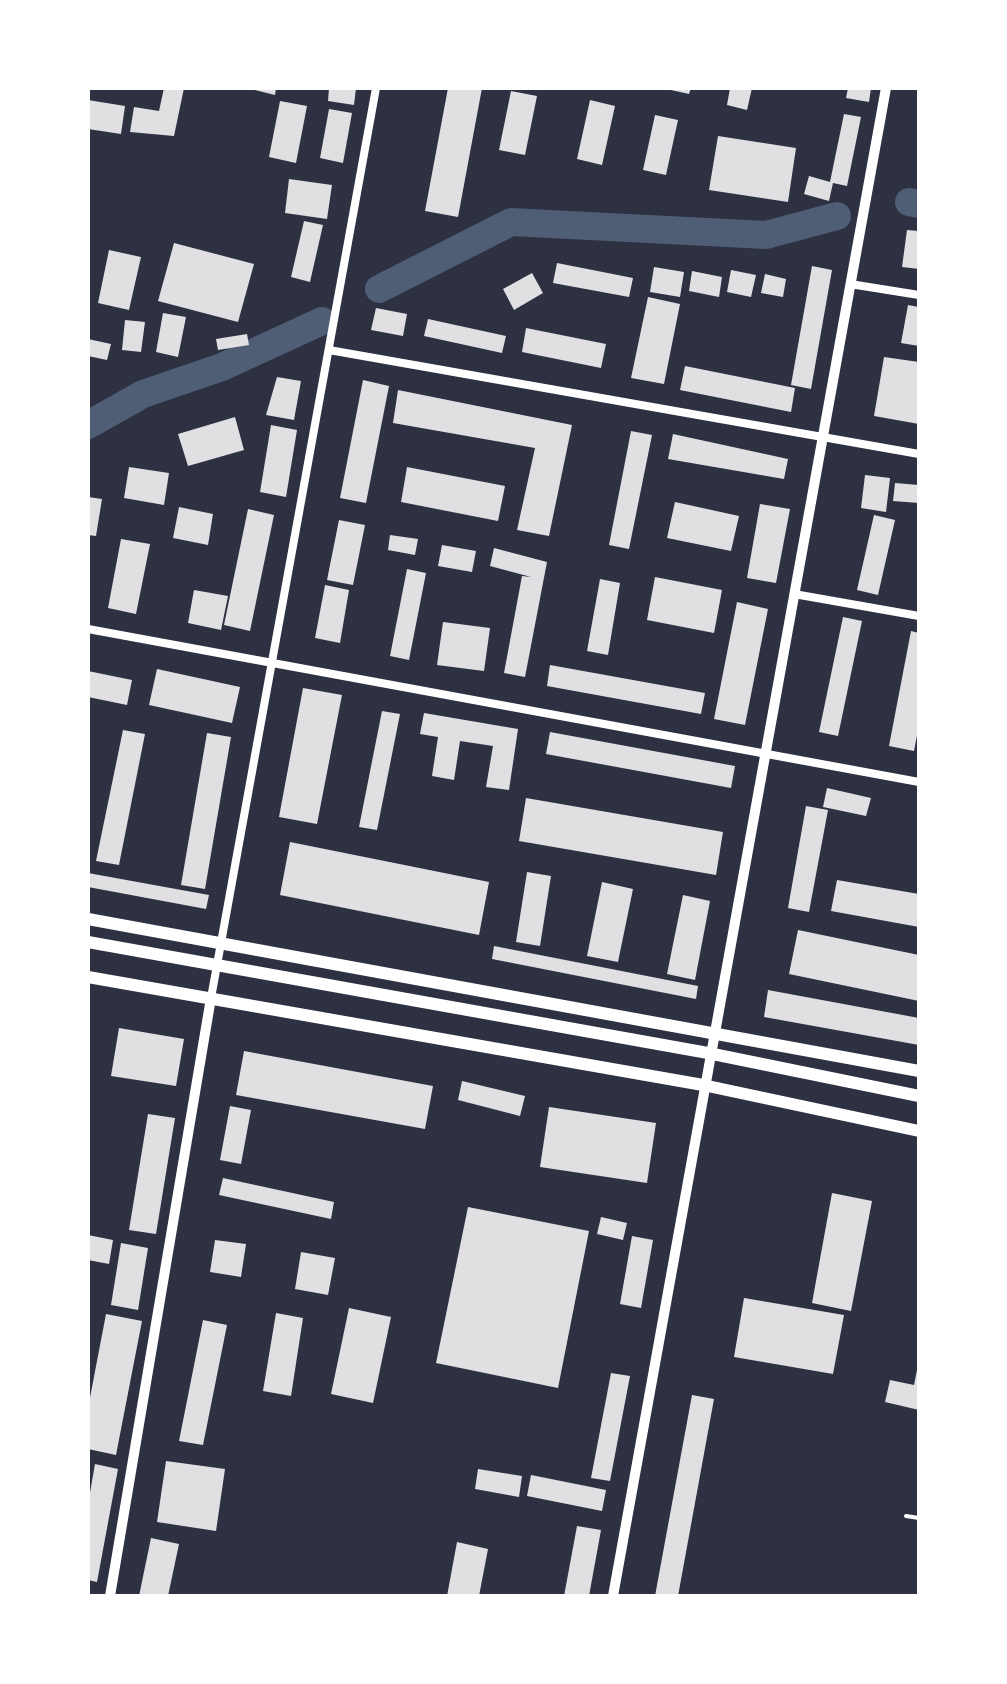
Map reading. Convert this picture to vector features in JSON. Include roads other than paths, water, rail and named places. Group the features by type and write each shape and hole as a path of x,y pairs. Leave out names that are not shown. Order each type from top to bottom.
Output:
{"main road":[{"path":"88,919 919,1071"},
{"path":"88,942 708,1053 919,1096"},
{"path":"88,977 703,1085 919,1131"}],"street":[{"path":"110,1596 220,943 376,88"},
{"path":"613,1596 708,1053 825,436 886,88"},
{"path":"850,284 919,295"},
{"path":"329,350 919,454"},
{"path":"794,594 919,616"},
{"path":"88,629 919,782"}],"lane":[{"path":"906,1516 919,1518"}],"waterway":[{"path":"909,202 919,204"},
{"path":"379,289 511,222 766,235 837,216"},
{"path":"88,425 143,394 222,367 322,321"}]}
